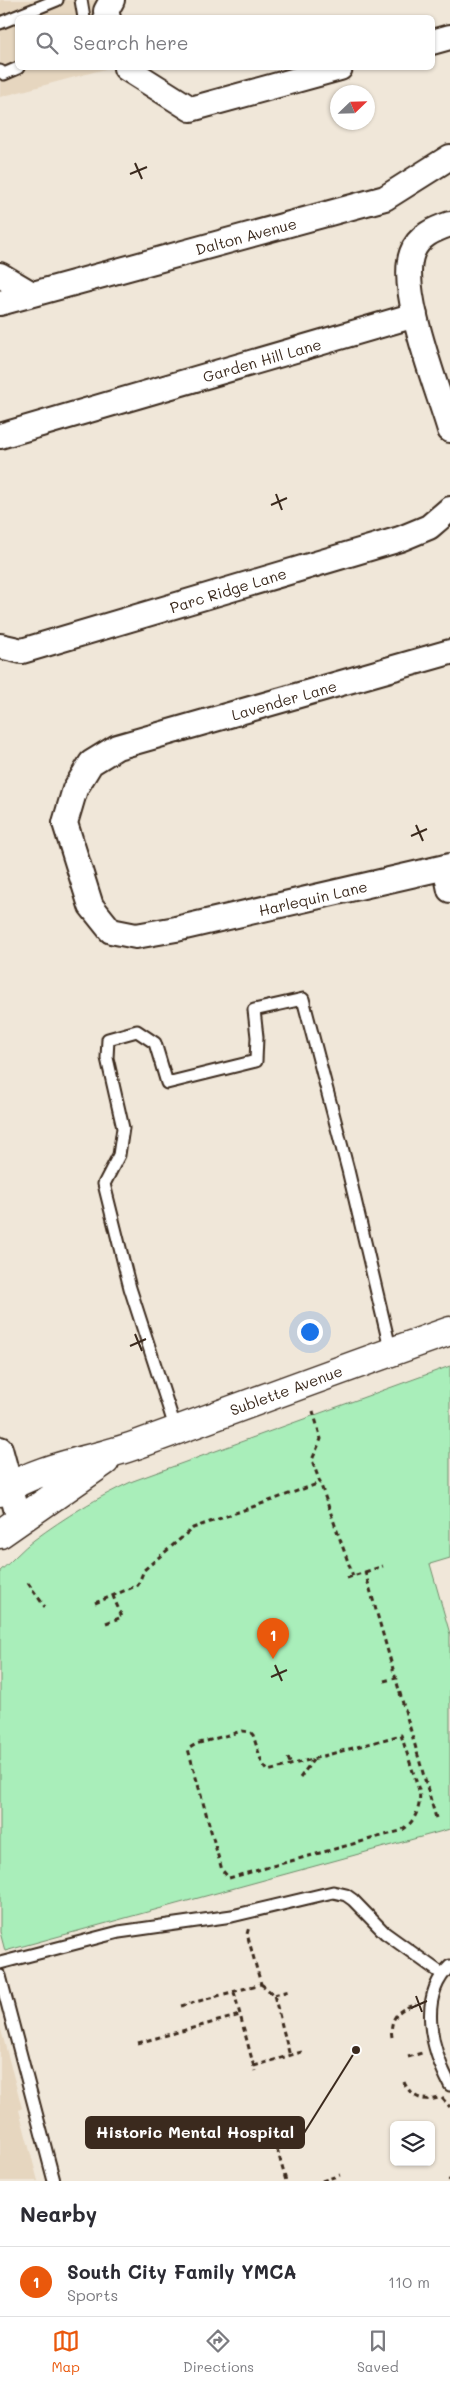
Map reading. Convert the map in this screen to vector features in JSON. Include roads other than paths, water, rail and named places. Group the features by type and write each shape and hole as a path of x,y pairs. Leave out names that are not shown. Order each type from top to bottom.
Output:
{"street":[{"path":"107,15 106,11 112,0"},
{"path":"435,41 450,37"},
{"path":"129,70 192,109 333,70"},
{"name":"Dalton Avenue","path":"0,303 385,198 450,157"},
{"path":"450,224 438,228 419,240 412,254 409,277 415,315 450,430"},
{"path":"0,275 32,294"},
{"name":"Garden Hill Lane","path":"0,436 415,315"},
{"name":"Parc Ridge Lane","path":"0,646 22,651 400,539 429,527 450,509"},
{"name":"Lavender Lane","path":"176,929 136,936 111,931 91,906 65,822 75,789 91,763 117,747 450,652"},
{"path":"447,866 450,890"},
{"name":"Harlequin Lane","path":"176,929 447,866"},
{"name":"Sublette Avenue","path":"5,1489 66,1463 123,1449 450,1331"},
{"name":"Sublette Avenue","path":"10,1526 123,1449"},
{"path":"0,1450 10,1526"}],"lane":[{"path":"20,15 57,0"},
{"path":"81,0 84,15"},
{"path":"0,23 15,17"},
{"path":"2,73 15,69"},
{"path":"176,1430 130,1288 104,1184 119,1156 123,1128 107,1058 108,1039 137,1031 155,1043 167,1082 256,1061 258,1037 254,1010 302,999 348,1170 391,1352"},
{"path":"0,1964 119,1932 232,1916 333,1892 346,1895 385,1933 446,1970 432,2005 430,2028 440,2066 450,2085"},
{"path":"0,1976 54,2181"}],"place":[{"name":"South City Family YMCA","path":"273,1659"},
{"name":"Historic Mental Hospital","path":"356,2050"}]}
